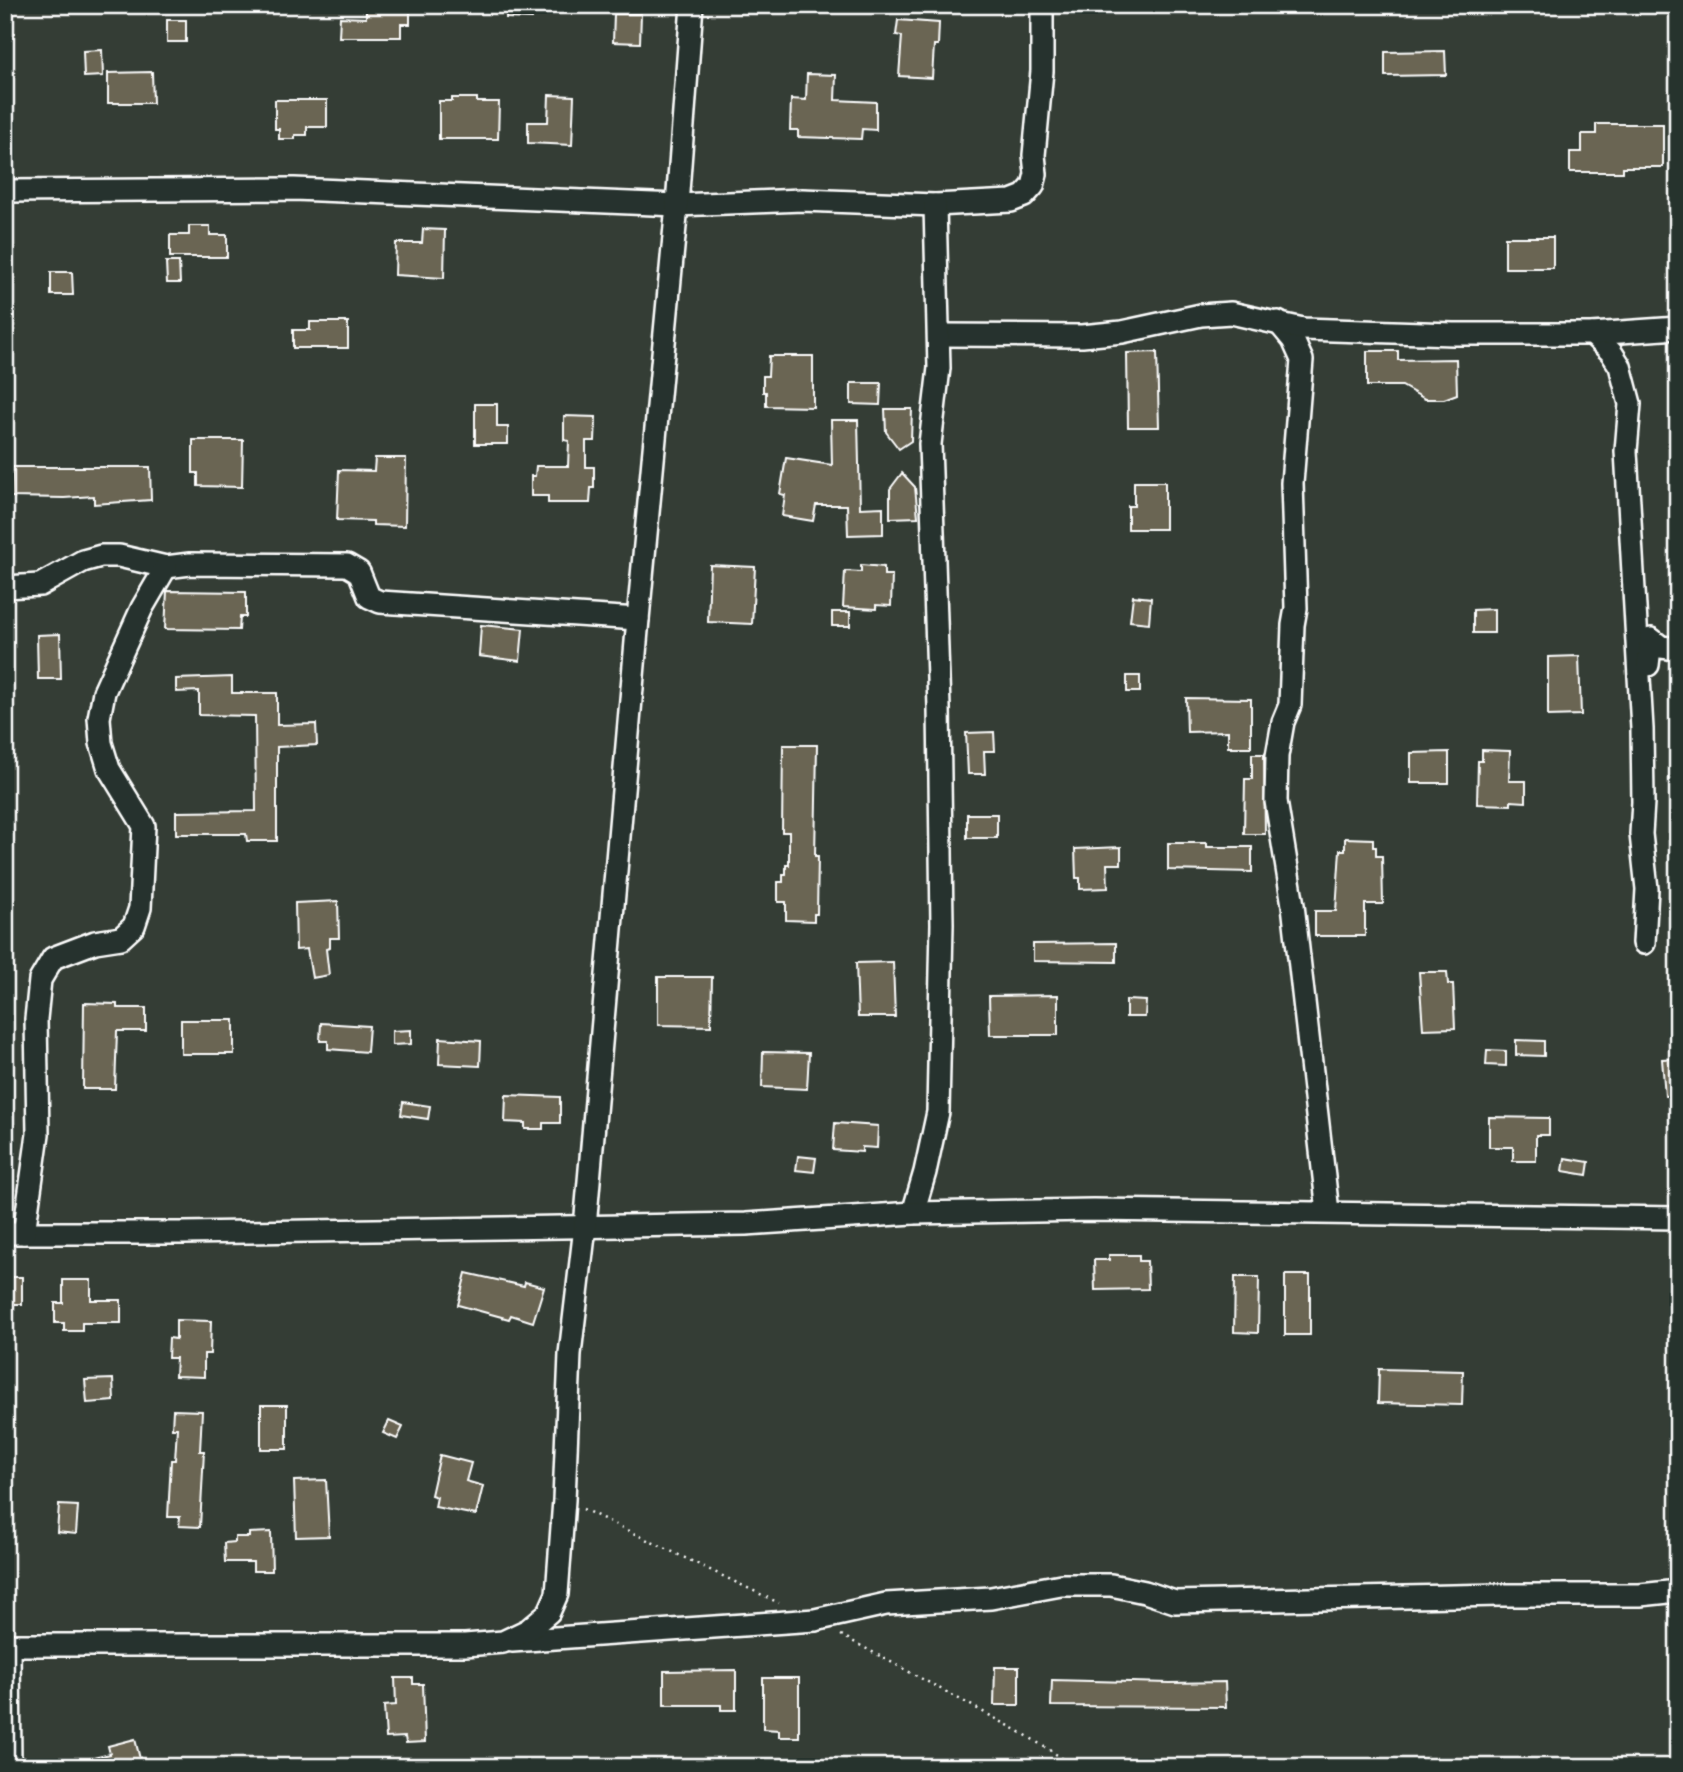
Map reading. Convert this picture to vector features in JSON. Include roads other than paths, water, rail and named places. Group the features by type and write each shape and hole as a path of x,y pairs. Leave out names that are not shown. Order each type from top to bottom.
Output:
{"street":[{"path":"503,1642 528,1630 541,1620 549,1612 556,1594 564,1500 570,1354 586,1227 638,619 677,205 692,5"},
{"path":"5,191 294,189 677,205 802,200 935,205 1011,201 1024,196 1033,186 1036,174 1034,155 1042,71 1042,5"},
{"path":"913,1213 938,1112 941,897 939,707 930,444 939,369 935,205"},
{"path":"939,335 1082,336 1122,332 1201,315 1231,313 1303,329 1453,334 1592,334 1678,328"},
{"path":"1278,322 1293,340 1302,360 1292,483 1296,608 1290,705 1283,722 1277,756 1276,801 1293,905 1328,1212"},
{"path":"1592,334 1611,352 1620,366 1630,404 1626,451 1642,729 1641,834 1647,888 1644,943"},
{"path":"5,587 40,585 83,561 102,556 119,556 166,567 190,564 347,565 359,572 369,597 380,603 638,619"},
{"path":"166,567 142,608 104,692 99,718 101,743 109,769 144,826 140,908 134,926 121,938 95,942 53,958 40,980 36,1019 38,1133 15,1233 746,1224 913,1213 1093,1210 1678,1218"},
{"path":"1642,729 1651,639 1661,647 1678,649"},
{"path":"10,1767 7,1644 465,1645 815,1620 886,1604 991,1598 1061,1585 1111,1585 1175,1602 1487,1595 1640,1595 1678,1591"}]}
